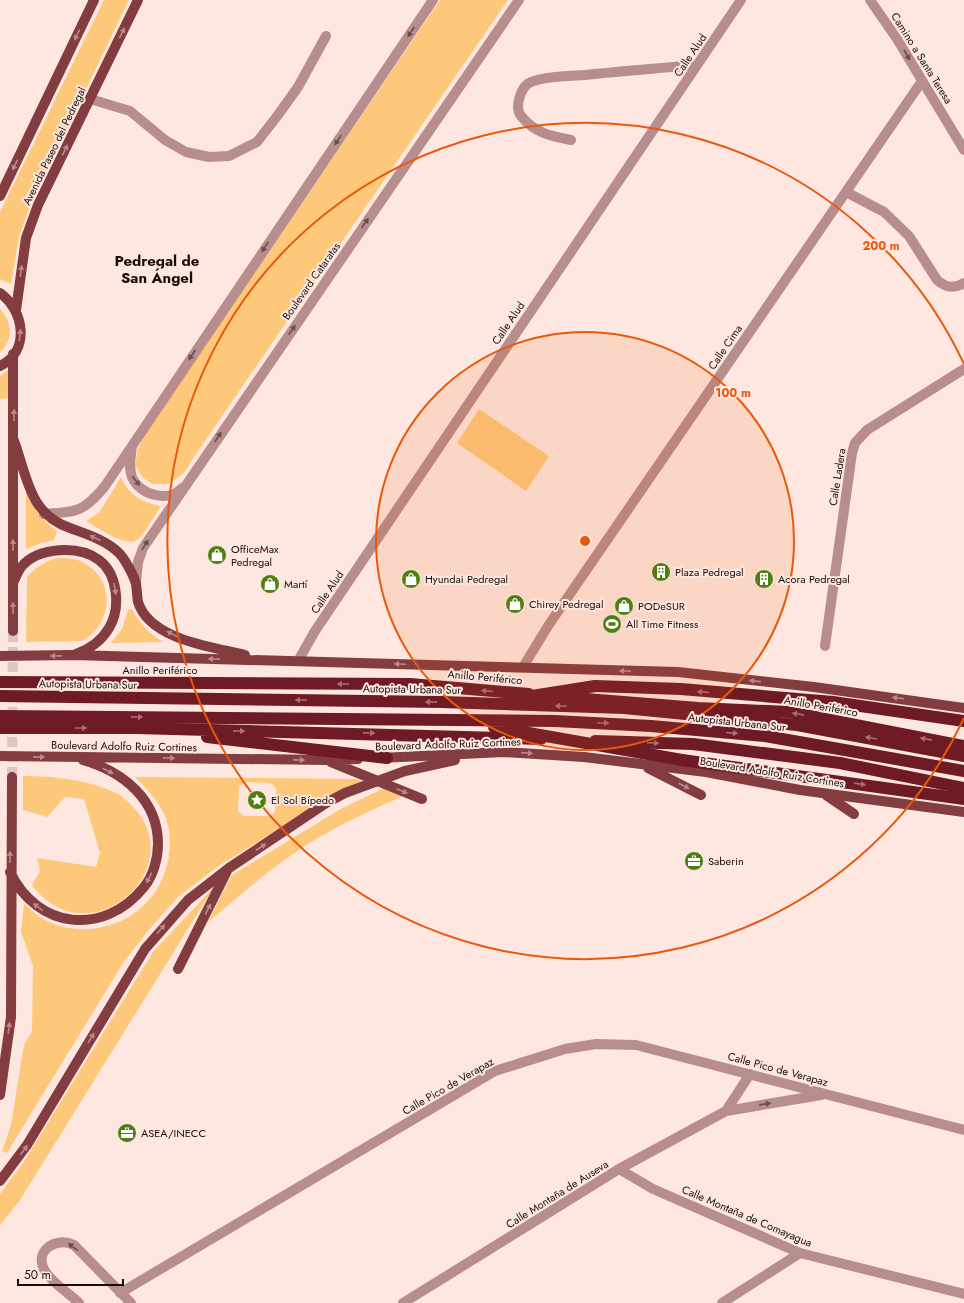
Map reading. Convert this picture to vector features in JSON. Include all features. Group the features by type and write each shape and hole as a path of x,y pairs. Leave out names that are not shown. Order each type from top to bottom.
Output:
{"highway":[{"name":"Anillo Periférico","path":"0,682 410,684 692,707 789,712 964,746"},
{"path":"484,703 595,686 681,689 833,702 964,721"},
{"name":"Autopista Urbana Sur","path":"0,696 484,703 624,708 797,725 964,756"},
{"name":"Autopista Urbana Sur","path":"0,716 555,721 643,725 765,736 964,771"},
{"path":"463,721 682,760 964,799"},
{"path":"0,728 135,728 399,734 693,744 840,763 964,788"},
{"path":"135,728 387,758"}],"main road":[{"path":"0,196 94,0"},
{"name":"Avenida Paseo del Pedregal","path":"16,310 24,250 31,221 138,0"},
{"path":"0,293 10,300 16,310 20,321 21,333 19,344 13,354 0,366"},
{"path":"13,354 13,631"},
{"path":"13,438 30,490 44,514 59,524 80,531 112,547 124,559 136,582 138,603 154,624 179,638 197,644 263,660"},
{"path":"12,584 22,566 34,557 52,552 69,551 88,554 100,560 109,571 116,593 113,619 110,627 98,641 83,652 73,655"},
{"path":"0,656 73,655 689,673 964,708"},
{"path":"0,1181 27,1145 145,949 188,900 229,868 326,803 345,793 377,780 424,766 503,752"},
{"name":"Boulevard Adolfo Ruiz Cortines","path":"0,756 327,760 503,752 584,757 706,772 825,794 964,812"},
{"path":"10,872 16,885 36,906 56,917 79,920 101,917 120,909 137,895 150,878 156,860 158,839 156,822 148,804 142,795 116,774 102,767 72,757"},
{"path":"327,760 422,799"},
{"path":"641,765 701,795"},
{"path":"0,1095 11,1017 10,872 12,777"},
{"path":"825,794 854,814"},
{"path":"178,969 229,868"}],"street":[{"path":"44,514 72,512 85,507 93,500 433,0"},
{"name":"Boulevard Cataratas","path":"136,582 138,562 143,548 519,0"},
{"name":"Calle Alud","path":"298,661 324,618 740,0"},
{"name":"Camino a Santa Teresa","path":"870,0 898,39 964,150"},
{"path":"90,99 130,111 165,140 186,152 209,157 229,156 257,142 298,87 326,36"},
{"path":"571,140 547,136 534,129 520,114 518,102 523,89 530,82 564,76 697,65"},
{"name":"Calle Cima","path":"523,667 548,626 922,81"},
{"path":"846,192 884,212 910,236 937,280 943,285 952,288 964,283"},
{"name":"Calle Ladera","path":"825,646 852,453 855,443 867,430 964,369"},
{"path":"132,444 129,467 133,479 146,491 162,498 178,493 188,481"},
{"name":"Calle Pico de Verapaz","path":"120,1293 495,1071 564,1049 596,1044 636,1045 964,1130"},
{"name":"Calle Montaña de Auseva","path":"726,1111 750,1074"},
{"name":"Calle Montaña de Auseva","path":"404,1303 619,1169 726,1111 825,1094"},
{"name":"Calle Montaña de Comayagua","path":"619,1169 653,1189 800,1253 964,1294"},
{"path":"79,1303 43,1268 42,1258 51,1244 63,1242 74,1246 131,1303"},
{"path":"722,1303 800,1253"}],"shaded area":[{"path":"104,0 129,0 31,203 19,237 11,284 0,279 0,212"},
{"path":"440,0 508,0 184,473 168,484 152,484 142,477 135,465 138,449 147,431"},
{"path":"0,309 7,319 10,330 8,342 0,352"},
{"path":"8,370 8,398 0,399 0,376"},
{"path":"479,409 549,456 526,491 457,443"},
{"path":"121,477 128,489 137,497 161,506 140,537 132,542 112,536 86,521 99,513"},
{"path":"26,492 39,514 57,531 54,540 26,549"},
{"path":"57,558 78,560 95,571 102,581 106,591 107,603 105,614 100,625 92,634 82,641 26,642 27,577 40,565"},
{"path":"132,609 145,628 164,642 111,643 122,629 128,610"},
{"path":"23,776 59,778 96,785 120,795 134,808 148,832 150,856 142,879 125,898 104,910 80,913 55,906 32,885 40,871 37,858 96,867 100,853 84,799 65,797 47,817 23,810"},
{"path":"135,777 357,779 362,782 321,802 217,867 178,897 125,960 7,1153 2,1151 11,1125 24,1045 32,1031 33,966 21,932 24,904 49,922 67,928 84,929 102,927 118,922 133,914 147,902 157,888 165,872 169,858 170,837 162,810 152,795","holes":["245,782 270,783 276,788 275,812 270,816 244,816 238,811 239,787"]},
{"path":"386,787 403,796 349,821 303,847 261,878 208,922 232,875 339,810"},
{"path":"214,887 20,1200 0,1225 0,1194 25,1160 153,952"}],"tunnel":[{"path":"12,777 13,631"}],"place":[{"name":"OfficeMax Pedregal","path":"217,555"},
{"name":"Plaza Pedregal","path":"661,572"},
{"name":"Hyundai Pedregal","path":"411,579"},
{"name":"Acora Pedregal","path":"764,579"},
{"name":"Martí","path":"270,584"},
{"name":"Chirey Pedregal","path":"515,604"},
{"name":"PODeSUR","path":"624,606"},
{"name":"All Time Fitness","path":"612,624"},
{"name":"El Sol Bípedo","path":"257,800"},
{"name":"Saberin","path":"694,861"},
{"name":"ASEA/INECC","path":"127,1133"}],"district":[{"name":"Pedregal de San Ángel","path":"157,270"}]}
